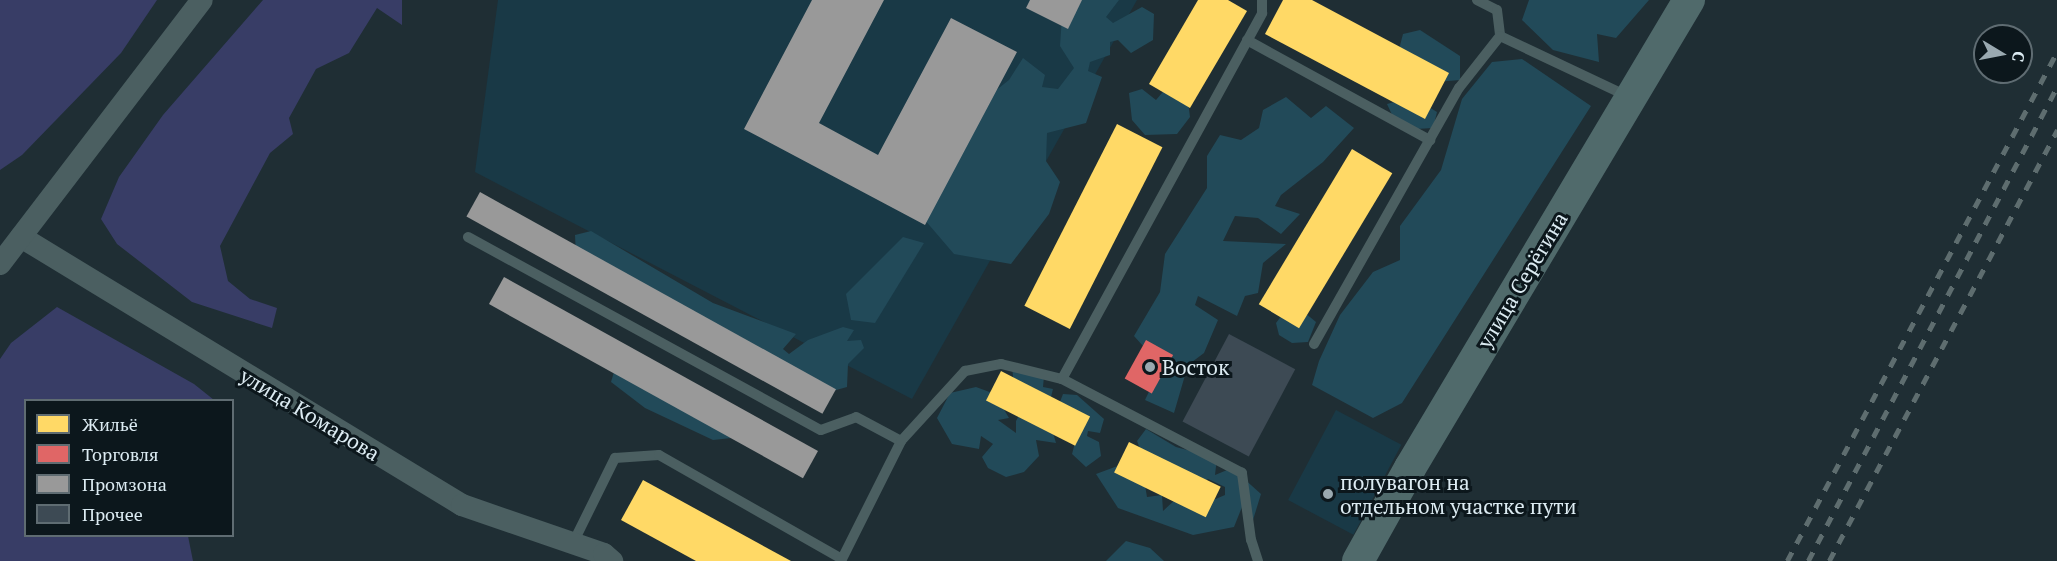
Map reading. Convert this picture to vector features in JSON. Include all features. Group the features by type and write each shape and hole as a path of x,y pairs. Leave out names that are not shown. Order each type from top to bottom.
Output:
{"street":[{"path":"0,264 202,0"},
{"name":"улица Серёгина","path":"1358,561 1689,0"},
{"name":"улица Комарова","path":"21,237 462,505 573,543 612,561"}],"lane":[{"path":"1062,379 1262,13 1262,0"},
{"path":"1314,344 1460,88 1500,36 1497,10 1478,0"},
{"path":"1500,36 1630,98"},
{"path":"1247,40 1430,140"},
{"path":"468,237 821,430 856,417 901,441"},
{"path":"573,543 615,458 659,455 842,560 901,441 965,371 1001,364 1062,379 1242,473 1251,540 1258,561"}],"shaded area":[{"path":"498,0 1137,0 912,399 475,172"},
{"path":"1070,0 1119,0 1106,17 1113,23 1142,7 1154,14 1153,40 1131,53 1118,40 1110,42 1110,55 1090,62 1088,71 1102,77 1086,123 1047,133 1046,161 1060,182 1049,214 1011,264 954,254 918,212 985,99 1009,80 1023,58 1045,75 1042,87 1058,89 1074,68 1060,46 1062,16"},
{"path":"1529,0 1649,0 1616,38 1597,34 1599,62 1553,50 1522,20"},
{"path":"1420,30 1460,56 1460,80 1436,82 1397,57 1403,34"},
{"path":"1522,59 1591,106 1402,403 1373,418 1312,385 1319,361 1340,315 1373,272 1400,260 1400,226 1441,170 1462,99 1492,62"},
{"path":"1167,87 1188,101 1190,117 1177,134 1145,135 1132,120 1129,93 1142,89 1156,100"},
{"path":"1286,97 1311,118 1326,106 1354,128 1323,162 1281,195 1275,206 1300,214 1281,234 1258,218 1235,216 1223,241 1286,244 1263,263 1258,293 1245,296 1237,316 1198,296 1195,305 1218,320 1204,353 1188,365 1174,413 1145,400 1155,379 1152,356 1134,336 1160,292 1165,254 1207,188 1207,156 1220,135 1241,140 1259,128 1263,110"},
{"path":"1412,97 1437,112 1433,128 1416,129 1394,119 1387,104"},
{"path":"591,231 713,303 796,334 783,349 789,354 808,340 843,327 854,330 847,341 861,340 864,348 848,364 847,387 829,392 576,257 575,235"},
{"path":"903,237 924,243 875,323 851,320 846,294"},
{"path":"1299,308 1316,322 1308,342 1292,343 1279,335 1276,323 1285,311"},
{"path":"616,365 741,437 713,440 645,408 611,382"},
{"path":"1012,367 1044,376 1043,387 1053,389 1049,405 1058,407 1063,394 1077,395 1104,419 1100,433 1088,431 1087,436 1099,442 1101,456 1086,467 1072,454 1079,428 1051,426 1056,443 1036,440 1039,456 1024,472 1006,477 988,468 982,457 993,444 981,436 979,449 952,444 937,418 950,393 976,387 995,394 1009,418 998,420 1016,433 1016,421 1022,410 1016,404"},
{"path":"1336,410 1401,445 1353,535 1288,500"},
{"path":"1146,429 1176,447 1217,458 1215,475 1232,468 1261,494 1253,520 1242,507 1234,527 1193,535 1118,508 1096,474 1131,461 1144,479 1147,497 1162,495 1163,511 1179,496 1197,507 1225,495 1225,487 1208,479 1191,490 1145,462 1137,441"},
{"path":"1126,541 1150,548 1164,561 1106,561"}],"water":[{"path":"0,0 157,0 121,53 22,155 0,170"},
{"path":"263,0 402,0 402,25 377,8 349,53 316,69 289,118 293,134 270,153 220,246 228,281 250,299 277,308 272,328 192,302 117,244 101,219 119,177 163,115"},
{"path":"57,307 194,384 213,399 24,399 24,537 188,537 193,561 0,561 0,359 11,343"}],"building: Жильё":[{"path":"1198,0 1228,0 1247,11 1190,108 1149,84"},
{"path":"1283,0 1312,0 1449,73 1425,119 1265,34"},
{"path":"1117,124 1162,147 1070,329 1024,306"},
{"path":"1352,149 1392,173 1299,328 1259,304"},
{"path":"1001,371 1090,416 1075,446 986,400"},
{"path":"1129,442 1221,487 1206,517 1114,473"},
{"path":"643,480 791,561 696,561 621,520"}],"building: Торговля":[{"name":"Восток","path":"1146,340 1173,355 1152,394 1125,378"}],"building: Промзона":[{"path":"812,0 884,0 819,123 878,155 951,18 1017,52 925,225 744,129"},
{"path":"1030,0 1082,0 1068,29 1026,8"},
{"path":"480,192 836,389 822,414 466,216"},
{"path":"504,277 818,451 803,478 489,304"}],"building: Прочее":[{"path":"1229,334 1295,369 1249,457 1183,421"}],"railway":[{"path":"1787,561 2057,52"},
{"path":"1808,561 2057,87"},
{"path":"1829,561 2057,130"}],"place":[{"name":"Восток","path":"1150,367"},
{"name":"полувагон на отдельном участке пути","path":"1328,494"}]}
